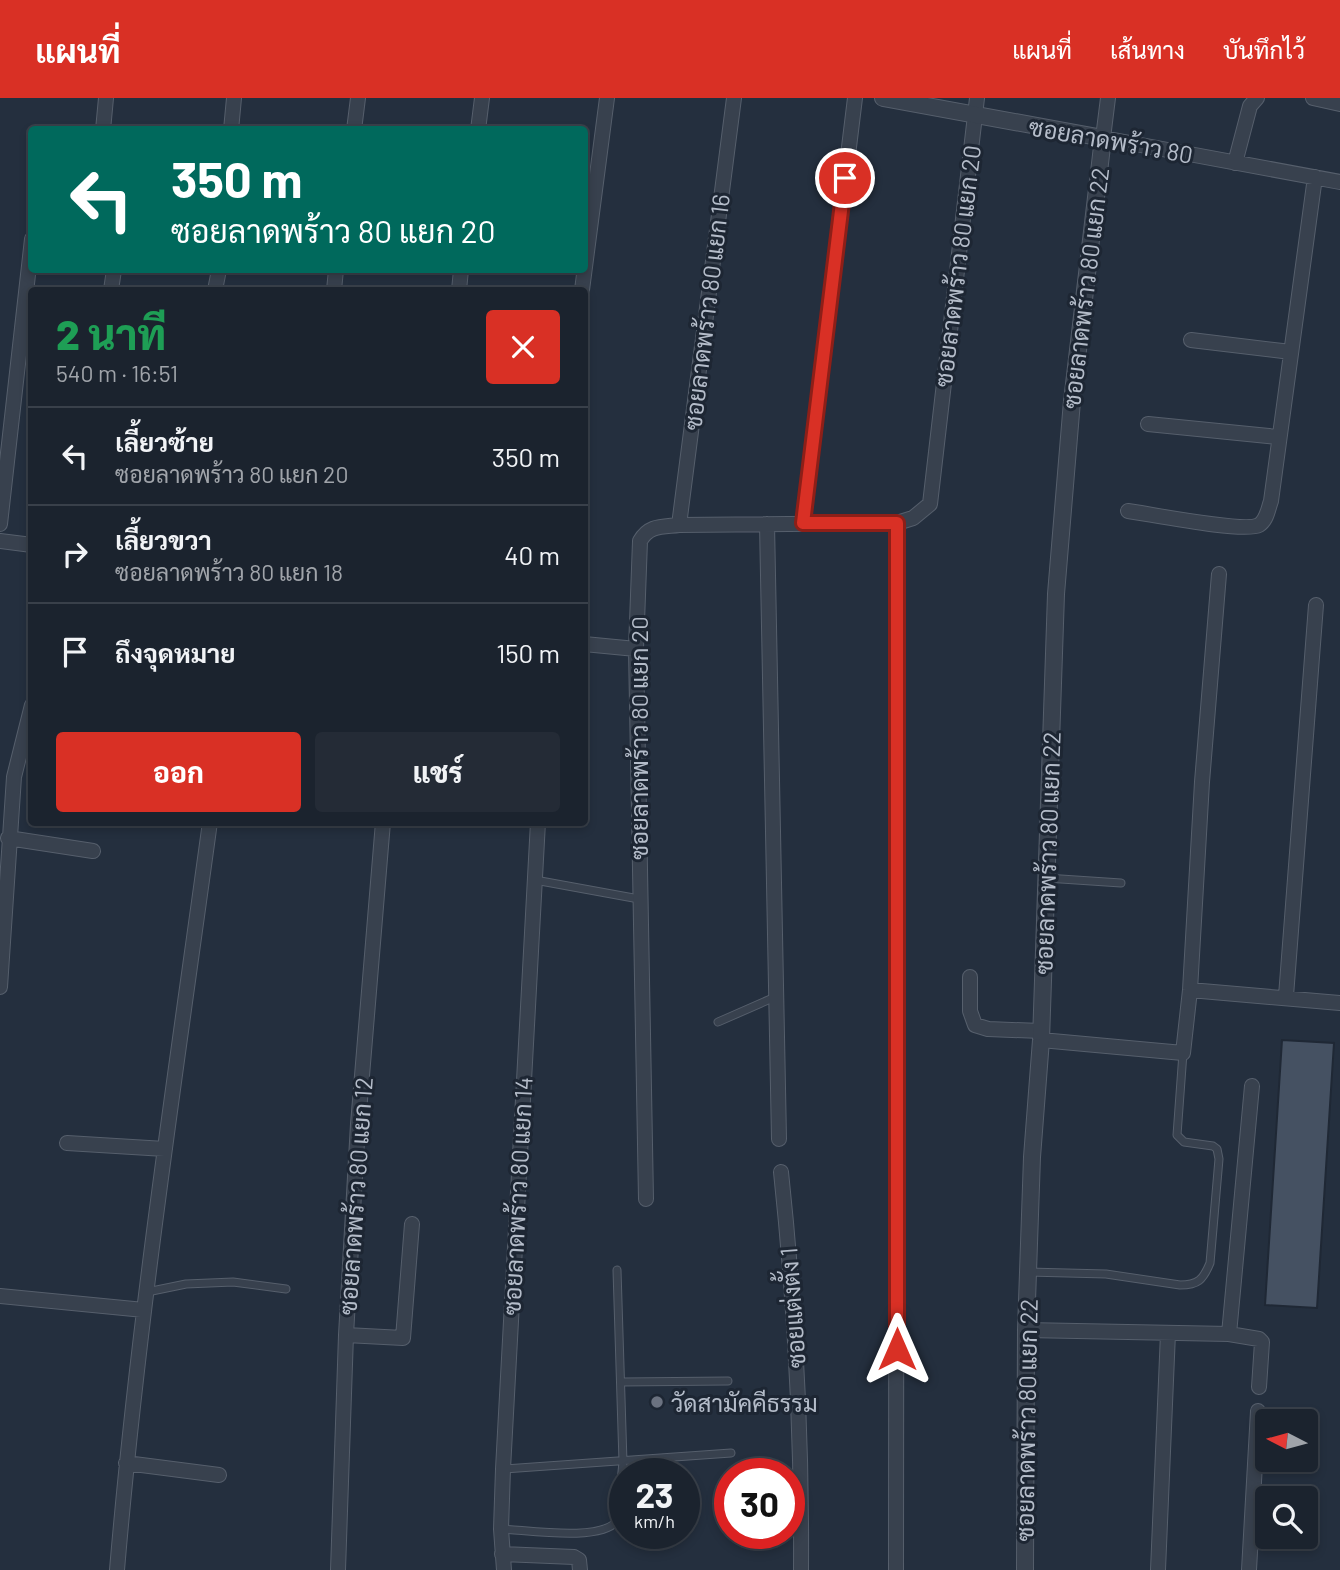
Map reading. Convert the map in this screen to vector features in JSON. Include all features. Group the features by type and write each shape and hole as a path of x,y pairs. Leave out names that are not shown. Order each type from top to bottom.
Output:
{"street":[{"path":"103,126 106,98"},
{"path":"231,126 234,98"},
{"path":"354,126 358,98"},
{"path":"478,126 482,98"},
{"path":"588,244 607,98"},
{"name":"ซอยลาดพร้าว 80 แยก 16","path":"679,525 734,98"},
{"path":"803,523 855,98"},
{"name":"ซอยลาดพร้าว 80","path":"883,98 1340,182"},
{"path":"975,115 977,98"},
{"path":"1102,138 1108,98"},
{"path":"1236,163 1250,106 1257,98"},
{"path":"1313,98 1340,104"},
{"name":"ซอยลาดพร้าว 80 แยก 20","path":"646,1199 636,649 640,541 645,532 653,528 679,525 897,523 913,518 930,504 975,115"},
{"name":"ซอยลาดพร้าว 80 แยก 22","path":"1025,1570 1026,1329 1032,1157 1041,1036 1059,552 1072,401 1102,138"},
{"path":"1128,510 1239,527 1258,526 1266,518 1271,501 1315,177"},
{"path":"0,524 28,273"},
{"path":"1191,340 1291,352"},
{"path":"1147,424 1278,437"},
{"path":"896,1570 897,523"},
{"path":"766,524 779,1139"},
{"path":"0,541 28,544"},
{"path":"970,977 970,1011 975,1025 988,1029 1183,1053 1190,990 1202,782 1219,574"},
{"path":"1286,996 1316,605"},
{"path":"588,644 636,649"},
{"path":"0,987 14,777 28,721"},
{"path":"117,1570 126,1463 144,1310 209,826"},
{"name":"ซอยลาดพร้าว 80 แยก 12","path":"338,1570 346,1335 358,1124 383,826"},
{"name":"ซอยลาดพร้าว 80 แยก 14","path":"504,1570 500,1529 538,826"},
{"path":"8,838 93,850"},
{"path":"1190,990 1286,996 1340,1003"},
{"path":"1229,1334 1252,1086"},
{"path":"67,1143 165,1149"},
{"name":"ซอยแต่งตั้ง 1","path":"782,1172 793,1291 802,1506 801,1570"},
{"path":"346,1335 403,1338 412,1224"},
{"path":"0,1296 144,1310"},
{"path":"1026,1329 1229,1334 1259,1339 1262,1342 1259,1387"},
{"path":"1158,1570 1168,1332"},
{"path":"126,1463 219,1475"},
{"path":"1249,1570 1255,1464"},
{"path":"502,1554 564,1555 579,1560 580,1570"}],"lane":[{"path":"1046,878 1121,883"},
{"path":"535,880 639,899"},
{"path":"718,1022 777,996"},
{"path":"1028,1272 1107,1274 1192,1285 1205,1276 1210,1263 1219,1159 1217,1149 1213,1146 1184,1142 1177,1135 1183,1053"},
{"path":"617,1270 623,1458"},
{"path":"147,1292 186,1284 233,1282 286,1289"},
{"path":"622,1382 728,1381"},
{"path":"671,1458 731,1453"},
{"path":"503,1469 609,1463"},
{"path":"500,1529 592,1533 609,1529"}],"building":[{"path":"1282,1040 1334,1043 1317,1308 1265,1305"}],"place":[{"name":"วัดสามัคคีธรรม","path":"657,1402"}],"route":[{"path":"845,178 803,523 897,523 897,1349"}]}
